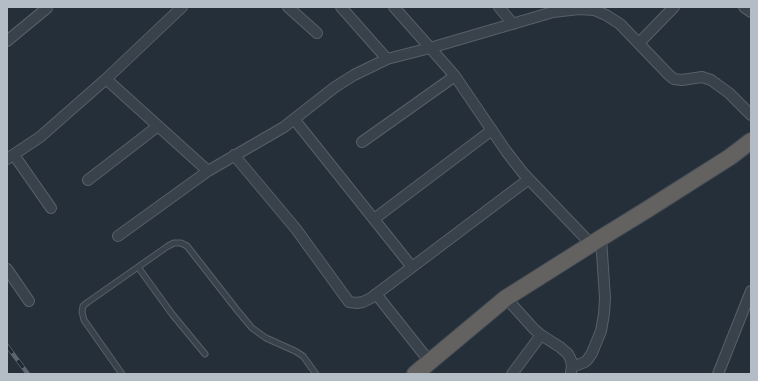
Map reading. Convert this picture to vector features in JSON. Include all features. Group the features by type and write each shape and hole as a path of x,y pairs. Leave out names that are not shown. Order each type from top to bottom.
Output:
{"highway":[{"path":"415,374 506,298 648,210 730,157 751,141"}],"street":[{"path":"51,208 11,157 40,137 106,79 182,7"},
{"path":"288,7 317,33"},
{"path":"341,7 387,59"},
{"path":"394,7 455,76 506,151 529,179 596,241 605,298 601,331 588,359 571,371"},
{"path":"499,7 513,24"},
{"path":"639,43 674,7"},
{"path":"744,7 751,12"},
{"path":"7,41 47,8"},
{"path":"118,236 208,171 284,127 335,87 354,75 387,59 553,12 579,8 594,10 606,15 620,24 668,76 674,79 682,80 702,77 711,80 729,93 751,115"},
{"path":"362,142 455,76"},
{"path":"106,79 208,171"},
{"path":"294,119 412,267"},
{"path":"88,180 158,126"},
{"path":"374,219 492,130"},
{"path":"234,155 296,229 350,302 357,304 376,294 529,179"},
{"path":"7,269 30,301"},
{"path":"718,374 751,291"},
{"path":"376,294 430,362"},
{"path":"506,298 534,329 568,354 571,360 571,371"},
{"path":"512,374 542,335"}],"lane":[{"path":"122,374 84,320 82,312 83,306 174,243 181,243 187,246 252,328 266,338 303,356 315,373"},
{"path":"138,267 172,314 205,354"}],"railway":[{"path":"7,346 28,374"}]}
